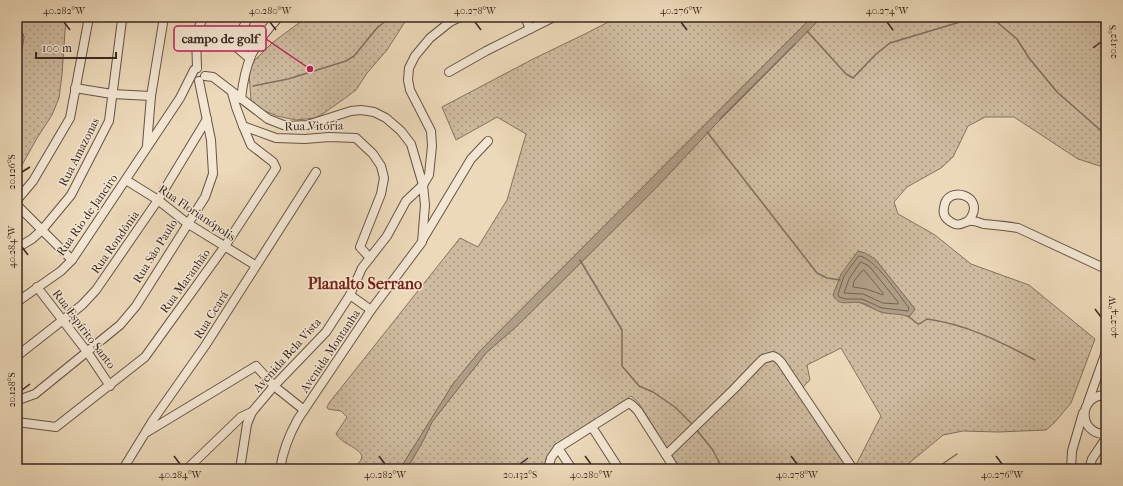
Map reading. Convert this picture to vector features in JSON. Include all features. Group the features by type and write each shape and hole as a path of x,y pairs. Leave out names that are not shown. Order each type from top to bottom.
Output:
{"street":[{"path":"17,200 33,181 70,118 89,17"},
{"name":"Rua Rio de Janeiro","path":"147,146 151,96 164,17"},
{"path":"203,17 196,35 193,78 200,79 213,77 268,119 286,126 307,126 351,110 361,110 374,112 386,118 401,131 412,144 423,185 425,205 422,242"},
{"path":"248,17 235,46 249,58"},
{"path":"241,99 244,75 249,58 264,33 280,17"},
{"path":"423,185 429,175 432,146 431,131 410,90 408,80 409,68 415,56 430,38 450,22 460,17"},
{"path":"524,17 530,29"},
{"path":"449,72 486,51 554,17"},
{"name":"Rua Amazonas","path":"17,248 32,239 42,230 71,195 109,121 122,20"},
{"path":"194,70 204,70 200,79"},
{"name":"Rua Rio de Janeiro","path":"17,302 61,271 72,260 180,98 194,70"},
{"name":"Rua Rio de Janeiro","path":"180,98 200,79"},
{"name":"Rua São Paulo","path":"17,400 21,400 35,394 88,353 120,325 136,306 187,223 205,197 213,174 211,140 200,79"},
{"path":"75,88 112,94 151,96"},
{"path":"232,93 243,126"},
{"name":"Rua Rondônia","path":"17,356 64,321 96,290 158,200 207,119"},
{"path":"149,121 160,127"},
{"name":"Rua Maranhão","path":"17,422 56,427 145,357 225,246 276,168 273,162 251,145 243,126"},
{"name":"Rua Vitória","path":"243,126 276,138 305,139 329,136 356,138 373,154 381,166 384,178 381,194 360,247 370,258"},
{"name":"Avenida Montanha","path":"280,469 282,455 298,418 372,310 422,242 471,159 488,141"},
{"path":"419,168 424,169 430,167"},
{"name":"Rua Ceará","path":"123,469 153,420 205,346 316,172"},
{"name":"Rua Florianópolis","path":"126,180 158,200 187,223 256,266"},
{"name":"Avenida Bela Vista","path":"240,469 248,424 252,412 274,386 326,332 350,295 362,268 387,236 406,201 423,185"},
{"path":"17,205 72,260"},
{"path":"969,220 983,224 1003,225 1018,228 1106,269"},
{"name":"Rua Espírito Santo","path":"38,287 88,353 110,386"},
{"path":"350,295 372,310"},
{"path":"1071,469 1072,451 1084,412 1106,352"},
{"path":"666,455 760,362 768,356 773,356 778,358 781,362 853,469"},
{"path":"146,432 256,366 274,386 304,410"},
{"path":"1088,403 1093,398 1100,395 1106,395"},
{"path":"548,469 551,458 558,448 628,403 638,411 675,469"},
{"path":"187,469 240,417 252,412"},
{"path":"1084,412 1086,423 1090,428 1096,432 1106,434"},
{"path":"592,427 619,469"},
{"path":"1089,469 1092,459 1106,438"},
{"path":"558,448 572,469"}],"green space":[{"path":"17,17 20,17 20,27 24,37 22,49 17,59"},
{"path":"20,17 66,17 59,98 52,115 17,174 17,59 22,49 24,37 20,27"},
{"path":"307,17 408,17 387,50 367,73 356,90 315,118 296,120 277,116 258,108 251,101 249,73 251,64 272,43"},
{"path":"618,17 812,17 479,352 453,384 400,469 351,469 359,463 362,458 361,454 340,439 336,434 347,417 341,411 328,409 327,407 329,403 460,238 478,247 507,200 526,134 497,117 456,140 442,107 535,58"},
{"path":"822,17 1101,17 1101,30 1106,40 1106,168 1078,159 1014,117 985,117 968,126 953,157 941,168 907,187 894,202 898,214 935,235 971,264 1029,285 1095,339 1071,403 1046,430 998,432 963,431 943,435 902,469 680,469 640,405 631,396 551,450 546,459 544,469 407,469 432,422 486,353 518,325 652,192 715,125","holes":["875,259 915,309 909,317 902,314 881,312 861,303","841,348 881,416 856,465 799,391 810,380 807,365"]}],"water":[{"path":"812,17 822,17 715,125 652,192 518,325 486,353 432,422 407,469 400,469 453,384 479,352"},
{"path":"858,251 875,259 915,309 909,317 881,312 857,302 846,303 836,299 833,295 841,274"}],"waterway":[{"path":"253,86 288,79 346,61 354,56 377,28 388,19 387,17"},
{"path":"807,31 846,74 853,78 876,54 890,43 960,22 968,17"},
{"path":"991,17 1017,39 1029,58 1057,92 1106,135"},
{"path":"720,119 795,44"},
{"path":"707,132 817,273 827,278 840,280"},
{"path":"580,260 622,330 622,366 639,386 653,392 675,407 693,425"},
{"path":"908,316 918,324 927,319 941,321 969,329 996,340 1035,360"},
{"path":"696,429 712,449 723,469"},
{"path":"935,469 957,454"}],"place":[{"name":"campo de golf","path":"310,69"}],"district":[{"name":"Planalto Serrano","path":"365,283"}]}
